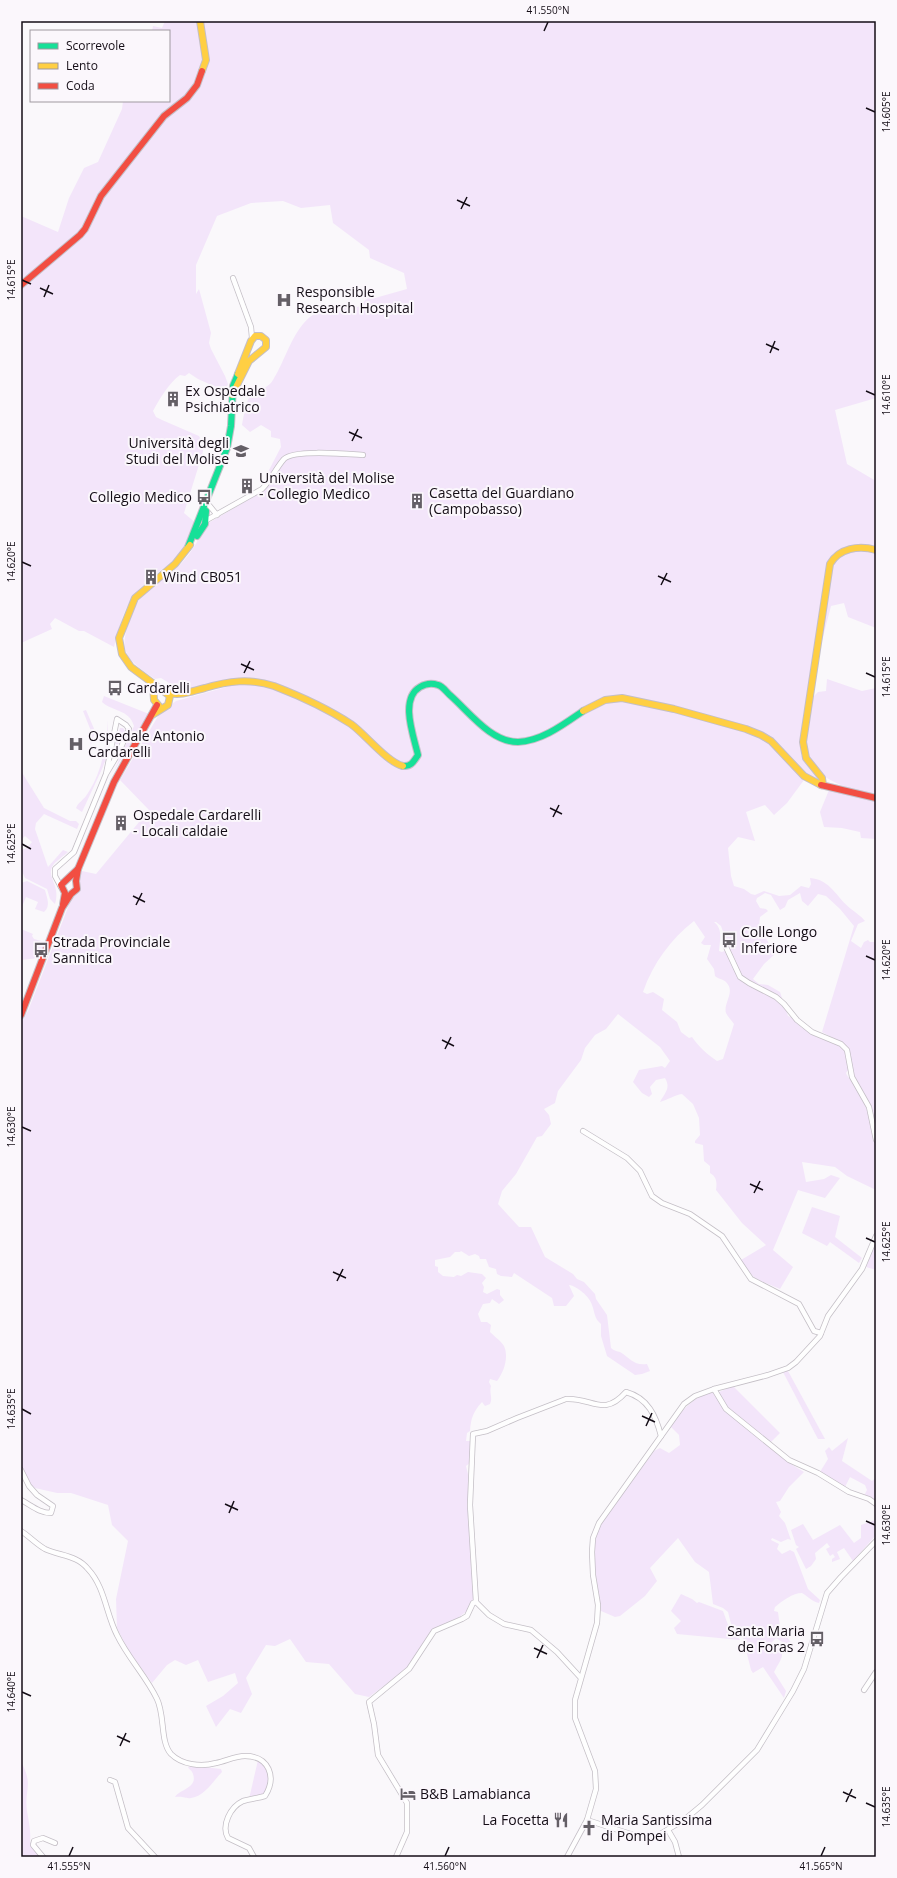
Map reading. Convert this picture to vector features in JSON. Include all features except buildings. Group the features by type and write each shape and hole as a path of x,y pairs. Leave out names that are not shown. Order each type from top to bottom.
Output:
{"main road":[{"path":"21,285 80,235 105,191 164,116 187,98 197,85 206,60 200,21"},
{"path":"202,522 210,492 230,437 232,394 235,379 255,337 266,340 266,347 262,352 249,361 232,394"},
{"path":"250,345 256,352 262,352"},
{"path":"210,492 202,522 188,547 175,564 138,595 133,602 119,638 118,644 124,658 133,668 166,692 179,695 241,681 262,682 322,709 350,724 366,736 394,763 403,766 412,763 418,755 408,710 413,692 421,685 429,683 439,685 449,692 492,734 505,740 518,742 532,740 544,735 609,698 624,698 693,714 757,732 772,741 805,776 823,785 876,798"},
{"path":"823,785 822,778 806,758 803,742 830,564 836,554 850,549 870,548 876,550"},
{"path":"153,684 155,695 154,700 157,705"},
{"path":"155,695 166,692"},
{"path":"166,692 168,705"},
{"path":"152,715 168,705 179,695"},
{"path":"157,705 168,705"},
{"path":"21,1015 62,908 66,892 62,883 70,879 78,869 114,782 157,705"},
{"path":"66,892 77,889 70,879"}],"street":[{"path":"233,278 255,337"},
{"path":"202,522 262,489 268,484 284,459 291,455 306,453 363,455"},
{"path":"208,504 217,514"},
{"path":"66,892 55,876 55,869 57,865 74,852 106,774 118,754 129,729 117,719 106,774"},
{"path":"55,876 70,879"},
{"path":"726,947 740,977 776,997 797,1020 812,1032 841,1044 847,1050 852,1077 869,1107 876,1140"},
{"path":"583,1131 627,1158 640,1171 652,1196 662,1203 690,1214 722,1236 751,1279 799,1304 814,1331 821,1332"},
{"path":"567,1857 587,1820 596,1789 595,1771 575,1718 575,1700 580,1677 597,1623 598,1605 593,1575 593,1538 599,1523 684,1404 695,1396 714,1389 768,1375 788,1368 808,1350 821,1332 828,1316 862,1269 876,1236"},
{"path":"714,1389 726,1409 789,1460 818,1473 849,1492 869,1499 876,1504"},
{"path":"580,1677 557,1652 531,1630 504,1624 489,1615 476,1602 470,1505 473,1434 487,1431 566,1399 601,1406 614,1402 626,1392 641,1398 651,1408 661,1436"},
{"path":"21,1470 29,1486 37,1495 53,1506 51,1513 46,1513 35,1509 21,1500"},
{"path":"21,1531 45,1549 74,1558 88,1568 97,1582 116,1634 125,1652 158,1700 163,1718 164,1744 174,1757 181,1762 190,1764 214,1764 241,1756 254,1757 264,1762 270,1771 271,1782 265,1796 245,1801 236,1807 227,1819 224,1829 228,1838 249,1848 254,1857"},
{"path":"587,1820 640,1837 655,1837 684,1820 702,1805 757,1750 793,1691 804,1668 827,1593 840,1577 876,1543"},
{"path":"396,1857 407,1832 407,1803 378,1755 369,1702 409,1669 434,1631 467,1616 473,1603 476,1602"},
{"path":"864,1690 876,1672"},
{"path":"110,1780 115,1782 131,1834 155,1857"},
{"path":"668,1830 675,1842 679,1857"},
{"path":"43,1857 33,1845 34,1841 43,1838 55,1842"}],"shaded area":[{"path":"165,21 876,21 876,398 835,410 847,464 876,481 876,628 848,617 844,603 831,606 803,715 801,755 817,777 816,779 812,778 789,764 804,780 787,803 774,815 765,805 746,812 755,841 738,837 728,848 731,876 734,886 755,895 764,891 779,896 790,895 801,886 809,888 811,884 810,878 817,879 828,885 846,905 865,921 858,924 851,941 861,948 864,942 868,940 870,942 876,942 876,1136 871,1109 854,1077 848,1050 844,1044 822,1032 854,926 840,909 826,896 818,894 808,906 802,901 800,893 788,900 785,907 780,910 771,895 765,893 757,898 756,901 760,908 768,911 760,917 759,926 775,954 764,964 753,979 759,984 768,985 780,992 788,1016 802,1028 841,1046 845,1052 849,1069 846,1073 864,1103 872,1125 873,1139 876,1143 876,1190 847,1176 835,1167 802,1162 806,1182 824,1179 831,1175 840,1178 825,1198 798,1190 773,1250 793,1267 780,1289 757,1279 749,1272 741,1260 766,1245 742,1223 716,1190 715,1178 710,1173 710,1166 704,1161 703,1145 695,1143 700,1135 699,1118 693,1104 682,1094 660,1102 667,1088 665,1078 656,1080 650,1087 652,1094 649,1097 642,1093 633,1082 639,1070 662,1066 665,1068 670,1061 660,1047 618,1014 606,1029 595,1035 585,1048 581,1060 558,1091 555,1103 544,1109 549,1115 551,1124 542,1136 537,1137 516,1174 502,1191 498,1204 519,1227 531,1227 545,1257 573,1274 577,1279 584,1282 595,1294 596,1299 607,1315 611,1348 620,1352 635,1363 647,1364 650,1371 635,1375 607,1356 601,1336 601,1324 596,1317 589,1299 576,1287 569,1285 574,1296 566,1306 554,1306 552,1298 514,1273 512,1277 497,1274 496,1269 489,1267 486,1259 480,1259 479,1256 475,1254 469,1256 461,1251 455,1252 450,1257 435,1260 435,1266 438,1267 438,1272 443,1276 461,1276 468,1272 482,1274 486,1278 482,1283 484,1287 483,1292 487,1294 497,1289 500,1290 500,1295 504,1300 499,1304 492,1299 490,1303 483,1304 478,1314 481,1322 487,1322 491,1325 490,1332 503,1344 506,1360 504,1369 497,1381 490,1379 490,1404 485,1406 482,1402 473,1415 470,1431 467,1433 466,1441 470,1441 471,1462 466,1466 468,1474 468,1504 474,1597 468,1610 458,1618 435,1628 408,1668 369,1697 355,1694 329,1664 306,1662 290,1639 275,1646 266,1645 246,1678 252,1694 241,1713 230,1709 216,1727 206,1706 223,1696 238,1683 235,1673 208,1682 198,1660 186,1665 175,1660 167,1665 152,1683 128,1650 117,1628 116,1599 128,1541 112,1525 108,1505 71,1493 57,1493 35,1488 21,1477 21,1022 28,1011 82,871 96,874 149,810 120,780 160,713 176,701 230,686 230,681 182,691 161,678 155,679 132,661 125,648 125,640 126,631 137,604 147,591 181,564 194,547 205,525 260,493 273,479 269,470 281,447 280,439 271,437 271,431 261,425 250,432 242,425 244,415 249,398 271,383 279,370 290,345 305,322 314,315 325,311 338,312 346,304 358,307 369,297 375,298 407,289 404,273 370,258 369,250 333,223 330,205 301,208 283,201 251,203 217,216 196,265 196,294 199,289 211,333 209,343 228,384 225,391 198,379 189,373 185,376 180,375 168,386 153,411 156,417 199,436 204,446 184,513 197,524 188,544 174,561 144,582 145,584 138,590 124,613 114,647 55,618 50,624 52,629 21,643 21,216 58,232 69,198 84,168 98,162 122,109 123,102 170,102 170,30 152,30 153,26 162,28","holes":["694,921 705,937 701,943 704,945 711,945 707,959 714,969 715,976 726,982 729,986 730,994 726,1005 726,1013 734,1024 723,1059 717,1061 703,1050 692,1037 689,1038 681,1032 677,1022 662,1010 664,999 653,992 647,994 643,992 652,971 664,952 670,944","714,922 721,926 729,949 722,952 719,951 720,931"]},
{"path":"827,679 862,691 876,688 876,795 853,789 831,780 821,774 807,755 805,738 813,697 818,692 826,691"},
{"path":"104,696 149,714 114,771 134,726 132,720 128,716 102,702"},
{"path":"86,710 95,731 91,745 89,739 91,731 83,711"},
{"path":"108,720 107,756 82,812 76,808 86,796 96,778 102,760"},
{"path":"120,728 123,728 125,731 115,751 114,749"},
{"path":"21,771 44,808 70,821 76,821 79,824 77,829 44,814 36,823 35,829 48,867 63,850 68,852 55,863 51,871 56,892 55,904 50,899 47,889 25,878 21,869 21,850 27,848 32,842 25,836 21,840"},
{"path":"829,790 876,800 876,839 861,838 860,832 842,828 824,827 820,812"},
{"path":"27,881 45,890 48,905 44,912 35,909 38,902 26,897 21,909 21,883"},
{"path":"21,929 33,934 32,936 34,939 45,942 39,958 21,960"},
{"path":"812,1207 840,1216 835,1237 862,1258 859,1263 830,1242 827,1246 802,1233"},
{"path":"876,1243 876,1270 866,1267"},
{"path":"787,1370 825,1439 818,1439 783,1372"},
{"path":"733,1386 780,1433 771,1442 741,1419 726,1405 719,1392"},
{"path":"709,1393 713,1393 729,1413 742,1424 782,1457 804,1472 789,1487 780,1501 776,1502 781,1512 779,1516 785,1523 791,1540 788,1539 781,1542 772,1538 771,1540 779,1544 777,1549 782,1554 790,1550 794,1552 808,1589 820,1600 819,1603 802,1593 799,1593 781,1602 775,1607 774,1611 778,1612 781,1635 787,1637 792,1644 790,1647 776,1638 769,1645 776,1647 782,1652 781,1659 774,1672 786,1691 784,1698 763,1667 753,1673 751,1670 743,1638 731,1624 728,1612 713,1604 709,1572 695,1562 678,1538 650,1568 657,1581 645,1596 620,1616 615,1617 601,1611 594,1556 596,1535 600,1525 654,1451 660,1448 669,1453 680,1445 679,1435 671,1427 687,1406"},
{"path":"848,1438 842,1461 872,1481 876,1478 876,1502 864,1496 867,1490 865,1485 850,1477 845,1487 820,1472 828,1459 825,1451 829,1447 832,1451"},
{"path":"875,1520 876,1535 853,1561 844,1548 837,1552 840,1559 832,1562 832,1559 835,1557 833,1554 830,1556 826,1549 830,1547 827,1543 815,1553 816,1559 811,1566 806,1569 796,1549 799,1547 796,1545 791,1530 803,1524 813,1540 840,1525 854,1543 861,1538 861,1525"},
{"path":"681,1594 697,1603 699,1602 723,1611 728,1625 740,1640 677,1634 674,1628 681,1621 671,1611"},
{"path":"258,1760 267,1769 269,1779 266,1791 263,1795 249,1799"},
{"path":"21,1762 28,1782 26,1804 30,1830 30,1842 39,1857 21,1857"},
{"path":"196,1766 221,1769 222,1772 205,1791 196,1797 175,1797 191,1785 194,1779 192,1772 188,1767"}],"traffic: fast":[{"path":"188,547 227,448 231,426 233,386 238,374"},
{"path":"197,536 205,524 206,511"},
{"path":"403,766 410,765 418,755 411,729 409,709 410,700 414,693 424,685 433,684 442,687 473,718 490,732 508,741 518,742 536,739 552,731 583,711"}],"traffic: slow":[{"path":"200,21 206,60 202,71"},
{"path":"232,395 249,361 266,347 266,340 261,336 255,336 251,341 238,374"},
{"path":"152,715 168,705 170,696 131,667 122,654 119,638 135,598 175,564 190,545"},
{"path":"823,785 822,778 806,758 803,742 830,564 839,554 850,549 863,548 876,550"},
{"path":"169,693 183,694 239,681 256,682 274,686 314,703 342,718 357,729 391,760 403,766"},
{"path":"153,684 154,700 159,706"},
{"path":"583,711 605,700 622,698 674,709 746,729 771,741 804,776 821,785"}],"traffic: jam":[{"path":"21,285 80,235 85,229 101,196 164,116 187,98 197,85 202,71"},
{"path":"21,1015 62,908 71,894 77,889 76,881 78,869 114,782 157,705"},
{"path":"821,785 876,798"},
{"path":"63,904 65,893 61,885 78,869"}],"place":[{"name":"Responsible Research Hospital","path":"284,300"},
{"name":"Ex Ospedale Psichiatrico","path":"173,399"},
{"name":"Università degli Studi del Molise","path":"241,451"},
{"name":"Università del Molise - Collegio Medico","path":"247,486"},
{"name":"Collegio Medico","path":"204,497"},
{"name":"Casetta del Guardiano (Campobasso)","path":"417,501"},
{"name":"Wind CB051","path":"151,577"},
{"name":"Cardarelli","path":"115,688"},
{"name":"Ospedale Antonio Cardarelli","path":"76,744"},
{"name":"Ospedale Cardarelli - Locali caldaie","path":"121,823"},
{"name":"Colle Longo Inferiore","path":"729,940"},
{"name":"Strada Provinciale Sannitica","path":"41,950"},
{"name":"Santa Maria de Foras 2","path":"817,1639"},
{"name":"B&B Lamabianca","path":"408,1794"},
{"name":"La Focetta","path":"561,1820"},
{"name":"Maria Santissima di Pompei","path":"589,1828"}]}
